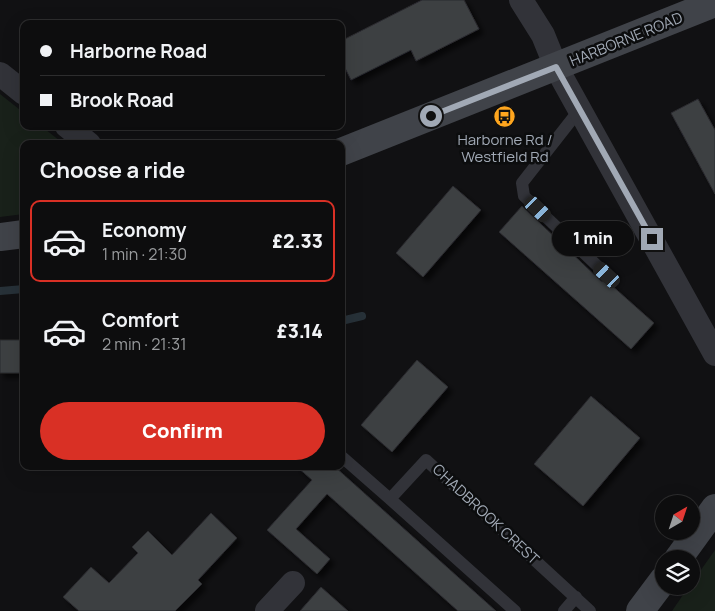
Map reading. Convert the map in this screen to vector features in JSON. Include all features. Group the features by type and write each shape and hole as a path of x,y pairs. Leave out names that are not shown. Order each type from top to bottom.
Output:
{"main road":[{"name":"HARBORNE ROAD","path":"345,150 715,3"},
{"path":"0,237 20,234"},
{"path":"685,550 715,508"},
{"path":"640,611 655,591"}],"street":[{"path":"520,0 543,35 556,67 715,354"},
{"path":"0,74 20,89"},
{"path":"72,130 84,140"},
{"path":"267,611 293,583"}],"lane":[{"path":"580,109 522,182 524,196 607,275"},
{"path":"345,460 515,611"},
{"name":"CHADBROOK CREST","path":"390,499 426,460 590,611"},
{"path":"564,611 576,597"}],"shaded area":[{"path":"0,94 20,110 20,130 46,130 59,140 20,140 20,214 0,217"},
{"path":"715,550 715,611 672,611 683,595 700,595 700,571"}],"building":[{"path":"422,0 464,0 479,29 416,61 411,50 351,80 345,68 345,39"},
{"path":"698,99 715,130 715,194 671,113"},
{"path":"453,186 481,210 423,277 396,253"},
{"path":"522,206 601,281 609,283 654,323 631,349 499,232"},
{"path":"0,340 20,340 20,373 0,373"},
{"path":"417,360 448,387 392,452 361,425"},
{"path":"591,396 640,438 583,506 534,464"},
{"path":"301,470 338,470 496,611 458,611 327,494 296,529 330,559 317,574 267,530 312,480"},
{"path":"211,513 237,538 198,580 202,584 175,611 79,611 63,597 91,567 109,583 138,553 132,547 148,531 172,555"},
{"path":"321,587 348,611 300,611"}],"waterway":[{"path":"0,291 20,289"},
{"path":"345,320 362,316"}],"place":[{"name":"Harborne Rd / Westfield Rd","path":"505,116"}],"route":[{"path":"431,116 556,67 652,239"}]}
